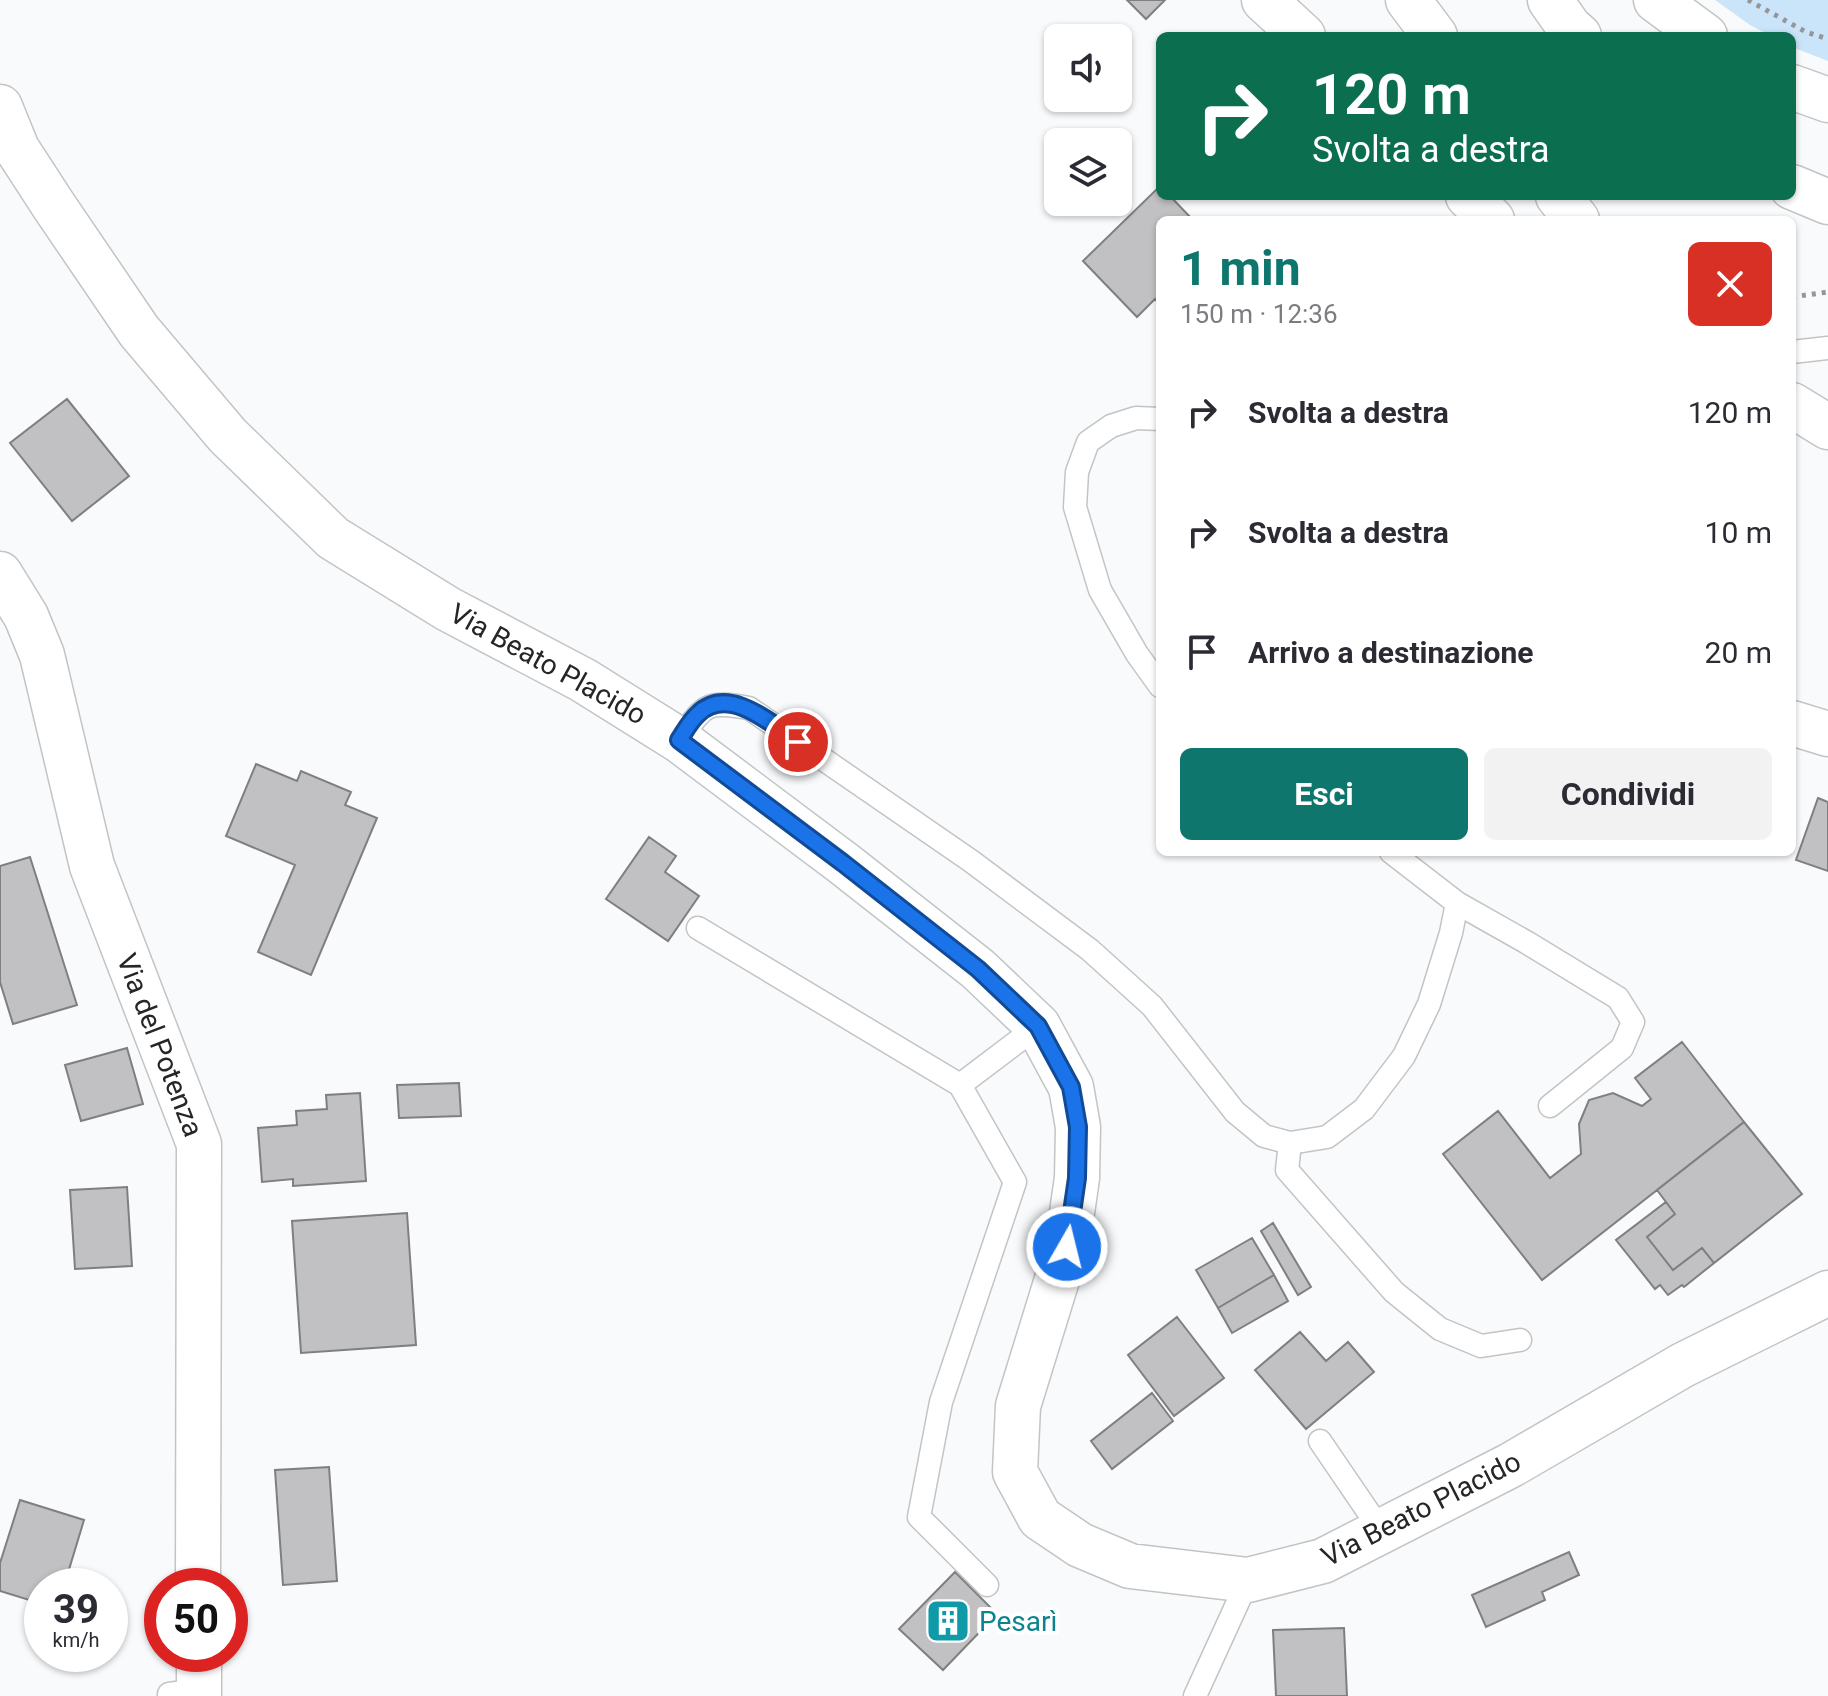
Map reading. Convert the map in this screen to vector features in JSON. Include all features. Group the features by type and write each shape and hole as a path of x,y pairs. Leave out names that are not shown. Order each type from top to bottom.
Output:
{"main road":[{"path":"1264,0 1299,32"},
{"path":"1408,0 1432,32"},
{"path":"1550,0 1575,32"},
{"path":"1656,0 1700,32"},
{"path":"1796,88 1828,100"},
{"name":"Via Beato Placido","path":"0,107 17,149 139,331 228,436 333,538 448,609 583,680 679,740 978,969 1038,1026 1071,1087 1078,1127 1077,1178 1067,1247 1018,1406 1015,1472 1040,1518 1080,1545 1130,1566 1248,1580 1323,1561 1511,1465 1683,1365 1828,1293"},
{"path":"1796,189 1828,202"},
{"path":"1472,200 1488,216"},
{"path":"1561,200 1574,216"},
{"path":"1796,407 1828,427"},
{"name":"Via del Potenza","path":"0,574 26,616 42,655 92,866 199,1144 198,1568"},
{"path":"1796,724 1828,734"}],"lane":[{"path":"1796,352 1828,348"},
{"path":"1156,419 1136,418 1111,426 1088,442 1077,472 1075,507 1100,590 1156,680"},
{"path":"679,740 699,712 718,703 749,708 971,861 1090,950 1152,1006 1235,1112 1264,1136 1290,1143 1327,1137 1364,1109 1404,1056 1429,1004 1457,903"},
{"path":"1396,856 1457,903 1618,998 1633,1022 1622,1048 1550,1106"},
{"path":"698,928 960,1085 1015,1182 941,1402 919,1517 987,1585"},
{"path":"960,1085 1038,1026"},
{"path":"1290,1143 1287,1170 1394,1292 1440,1329 1481,1346 1520,1340"},
{"path":"1320,1441 1382,1532"},
{"path":"1195,1696 1248,1580"}],"path":[{"path":"1748,0 1806,32 1828,39"},
{"path":"1796,296 1828,292"}],"shaded area":[{"path":"1715,0 1828,0 1828,61 1796,49 1796,32 1763,32"}],"building":[{"path":"1127,0 1165,0 1146,19"},
{"path":"1156,190 1156,200 1174,200 1189,216 1156,216 1156,300 1137,317 1083,261"},
{"path":"67,399 129,476 72,521 10,443"},
{"path":"256,764 297,781 301,771 351,792 345,805 377,818 311,975 258,952 295,865 226,836"},
{"path":"1818,798 1828,802 1828,871 1796,860"},
{"path":"649,837 676,856 665,872 699,896 668,941 606,899"},
{"path":"30,857 77,1005 13,1024 0,982 0,866"},
{"path":"1682,1042 1744,1122 1542,1280 1443,1154 1498,1111 1550,1178 1581,1154 1579,1124 1589,1100 1613,1093 1642,1106 1651,1099 1635,1078"},
{"path":"127,1048 143,1104 81,1121 65,1065"},
{"path":"459,1083 461,1116 399,1118 397,1085"},
{"path":"360,1093 366,1181 293,1186 293,1179 262,1182 258,1128 297,1125 296,1111 327,1109 326,1095"},
{"path":"1744,1122 1802,1194 1714,1263 1702,1248 1673,1270 1647,1237 1675,1214 1657,1190"},
{"path":"127,1187 132,1266 75,1269 70,1190"},
{"path":"1666,1202 1675,1214 1647,1237 1673,1270 1702,1248 1714,1263 1684,1287 1682,1285 1668,1295 1660,1285 1655,1289 1616,1240"},
{"path":"407,1213 416,1345 301,1353 292,1221"},
{"path":"1273,1223 1311,1287 1298,1295 1261,1231"},
{"path":"1252,1238 1274,1275 1218,1308 1196,1270"},
{"path":"1274,1275 1288,1301 1232,1333 1218,1308"},
{"path":"1177,1317 1224,1378 1174,1416 1128,1355"},
{"path":"1300,1332 1326,1361 1348,1342 1374,1372 1306,1429 1255,1370"},
{"path":"1152,1393 1173,1421 1112,1469 1091,1441"},
{"path":"329,1467 337,1581 283,1585 275,1470"},
{"path":"20,1500 84,1520 69,1568 24,1568 24,1598 0,1591 0,1563"},
{"path":"1569,1552 1579,1575 1542,1592 1545,1600 1486,1627 1472,1595"},
{"name":"Pesarì","path":"955,1572 997,1614 943,1670 899,1629"},
{"path":"1344,1628 1347,1696 1276,1696 1273,1630"}],"place":[{"name":"Pesarì","path":"948,1621"}],"route":[{"path":"798,742 749,708 718,703 699,712 679,740 978,969 1038,1026 1071,1087 1078,1127 1077,1178 1067,1247"}]}
